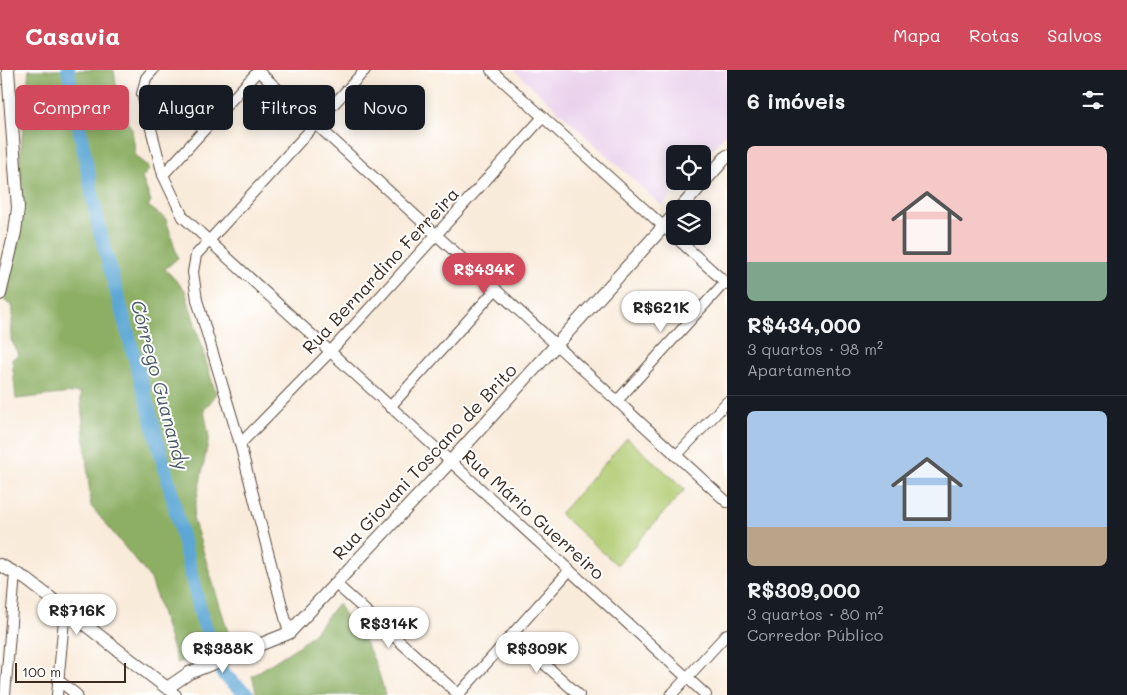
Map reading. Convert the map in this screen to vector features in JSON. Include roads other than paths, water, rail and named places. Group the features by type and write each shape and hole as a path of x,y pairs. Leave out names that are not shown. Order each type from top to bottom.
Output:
{"main road":[{"path":"0,294 15,232 18,208 8,70"},
{"path":"689,200 724,164"},
{"name":"Rua Giovani Toscano de Brito","path":"171,691 192,672 289,633 450,462 666,225"},
{"path":"0,564 15,572 65,608 171,691"}],"street":[{"path":"163,175 258,70 274,85"},
{"path":"335,103 365,70"},
{"path":"492,70 726,283 616,401"},
{"path":"149,74 142,94 163,175"},
{"name":"Rua Bernardino Ferreira","path":"240,444 330,352 543,118"},
{"path":"289,633 240,444 197,300 192,272 196,255 311,130"},
{"path":"322,130 727,502"},
{"name":"Rua Mário Guerreiro","path":"163,175 183,217 209,242 706,695"},
{"path":"390,407 496,289"},
{"path":"676,456 727,402"},
{"path":"336,584 458,695 570,571"},
{"path":"5,695 15,572"},
{"path":"57,695 65,608"},
{"path":"512,634 579,695"},
{"path":"672,695 727,634"},
{"path":"58,680 77,695"}],"waterway":[{"name":"Córrego Guanandy","path":"68,70 99,228 170,487 202,618 223,674 248,695"}]}
